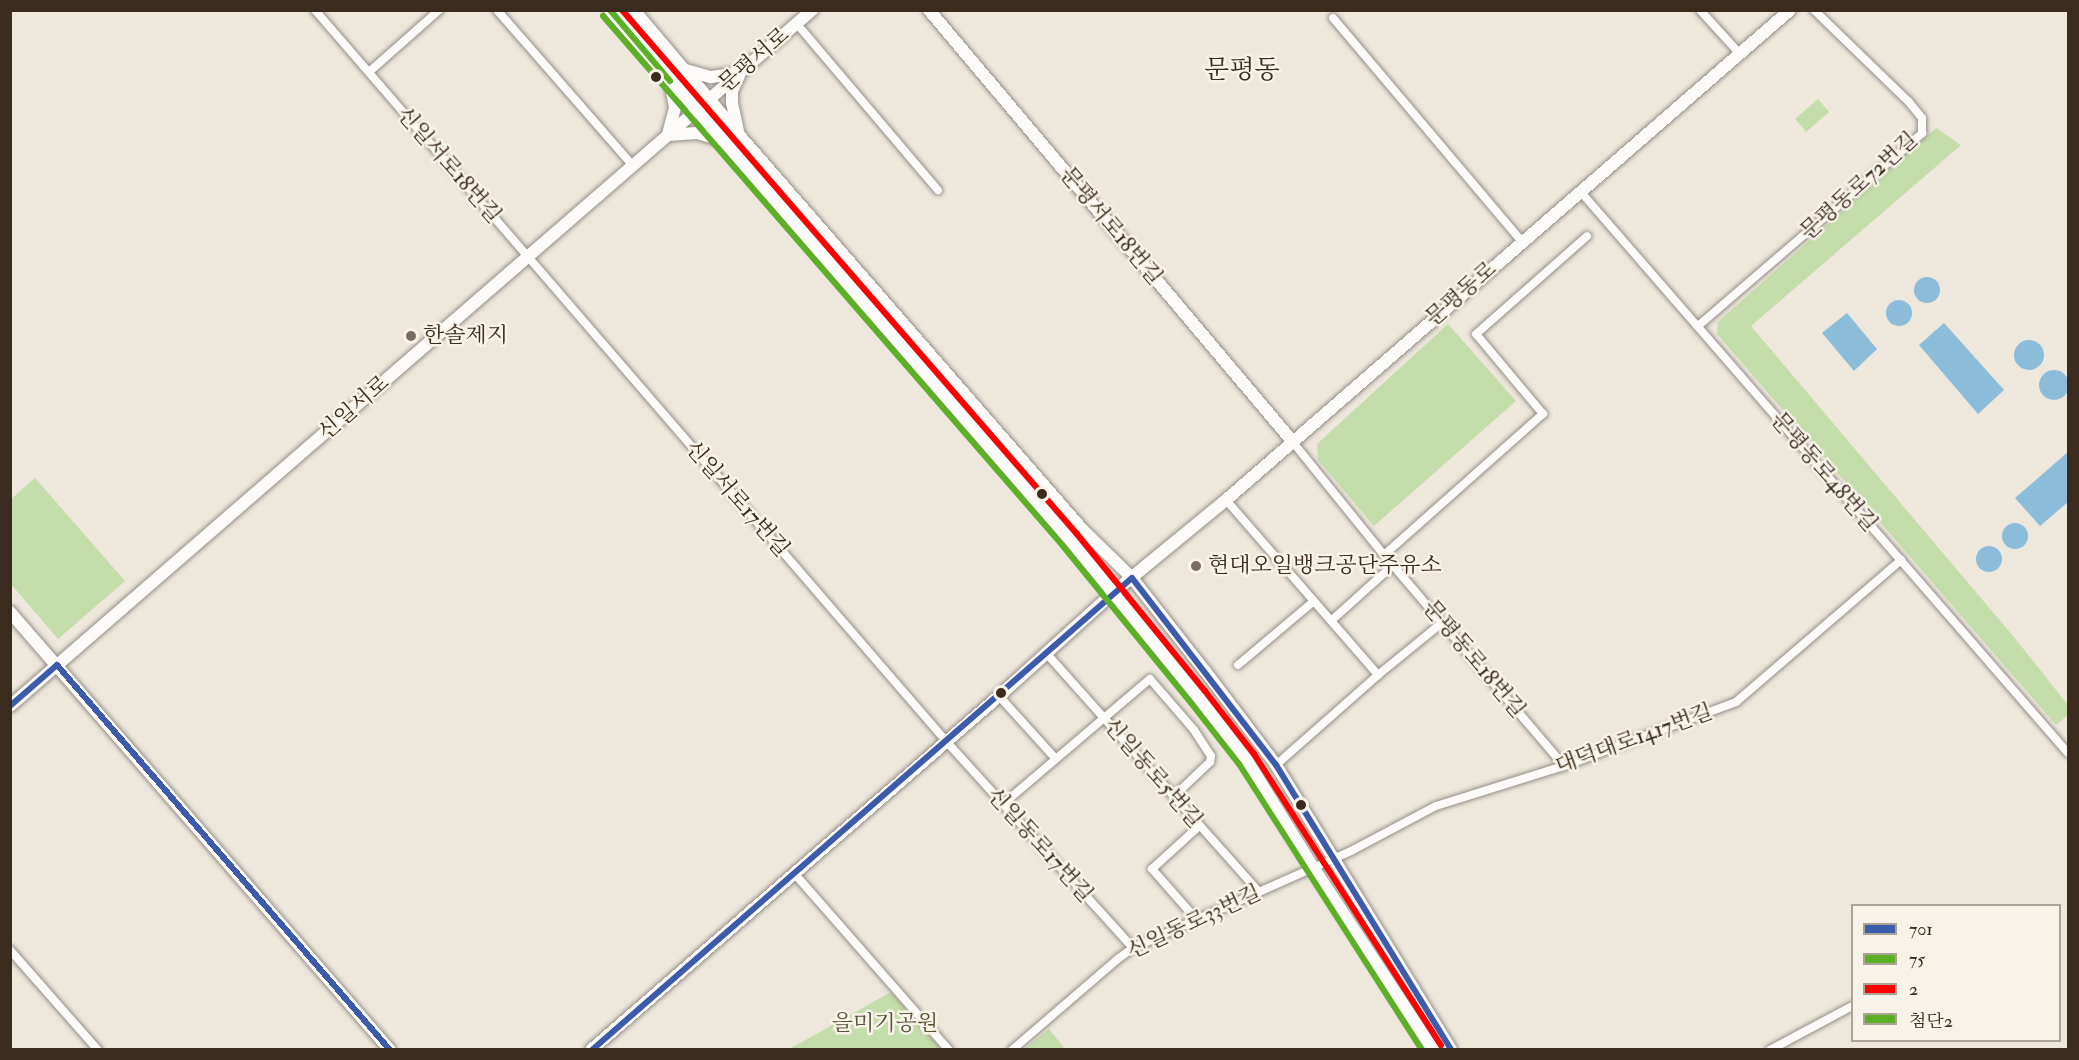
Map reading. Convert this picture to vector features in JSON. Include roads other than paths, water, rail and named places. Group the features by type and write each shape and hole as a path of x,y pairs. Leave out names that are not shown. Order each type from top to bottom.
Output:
{"main road":[{"path":"610,10 670,81 727,142 1114,592 1246,759 1313,867 1433,1050"},
{"path":"634,10 740,136 1082,529 1132,578 1276,765 1451,1050"},
{"name":"문평서로","path":"696,110 812,10"},
{"name":"문평서로18번길","path":"929,10 1292,441"},
{"name":"문평동로","path":"591,1050 1047,654 1114,592 1226,500 1790,10"},
{"path":"686,70 711,77 740,74"},
{"path":"740,74 732,91 732,103 740,136"},
{"path":"670,81 675,107 668,135 697,133 711,135 727,142"},
{"name":"신일서로","path":"10,706 696,110"},
{"path":"10,612 390,1050"}],"street":[{"name":"신일서로18번길","path":"315,10 528,258"},
{"path":"369,72 439,10"},
{"path":"497,10 632,165"},
{"path":"1700,10 1740,54"},
{"name":"문평동로72번길","path":"1698,326 1922,133 1922,118 1908,101 1814,10"},
{"path":"1333,18 1522,242"},
{"path":"797,24 938,190"},
{"name":"문평동로48번길","path":"1580,191 2068,753"},
{"path":"1384,555 1542,414 1476,334 1587,236"},
{"name":"신일서로17번길","path":"528,258 946,741"},
{"name":"문평동로18번길","path":"1292,441 1384,555 1564,766"},
{"path":"1226,500 1378,675"},
{"name":"대덕대로1417번길","path":"1332,858 1436,806 1564,766 1736,702 1900,560"},
{"path":"1332,620 1393,565"},
{"path":"1238,665 1314,601"},
{"path":"1276,765 1378,675 1443,622"},
{"name":"신일동로5번길","path":"1047,654 1259,892"},
{"path":"1003,804 1150,679 1194,730 1211,756 1210,762 1174,796"},
{"path":"999,696 1055,758"},
{"name":"신일동로17번길","path":"946,741 1133,948"},
{"path":"1196,919 1152,869 1198,826"},
{"name":"신일동로33번길","path":"1012,1050 1133,948 1332,858"},
{"path":"794,873 949,1050"},
{"path":"10,950 98,1050"},
{"path":"1770,1050 1851,1007"}],"water":[{"path":"1927,277 1936,281 1940,290 1936,299 1927,303 1918,299 1914,290 1918,281"},
{"path":"1899,300 1908,304 1912,313 1908,322 1899,326 1890,322 1886,313 1890,304"},
{"path":"1847,313 1877,349 1854,371 1822,333"},
{"path":"1944,323 2004,390 1978,414 1919,345"},
{"path":"2029,340 2040,344 2044,355 2040,366 2029,370 2018,366 2014,355 2018,344"},
{"path":"2054,370 2065,374 2069,385 2065,396 2054,400 2043,396 2039,385 2043,374"},
{"path":"2068,452 2068,502 2040,526 2015,498"},
{"path":"2015,523 2024,527 2028,536 2024,545 2015,549 2006,545 2002,536 2006,527"},
{"path":"1989,546 1998,550 2002,559 1998,568 1989,572 1980,568 1976,559 1980,550"}],"place":[{"name":"한솔제지","path":"411,336"},
{"name":"현대오일뱅크공단주유소","path":"1196,566"}],"district":[{"name":"문평동","path":"1242,71"}],"park label":[{"name":"을미기공원","path":"885,1024"}]}
